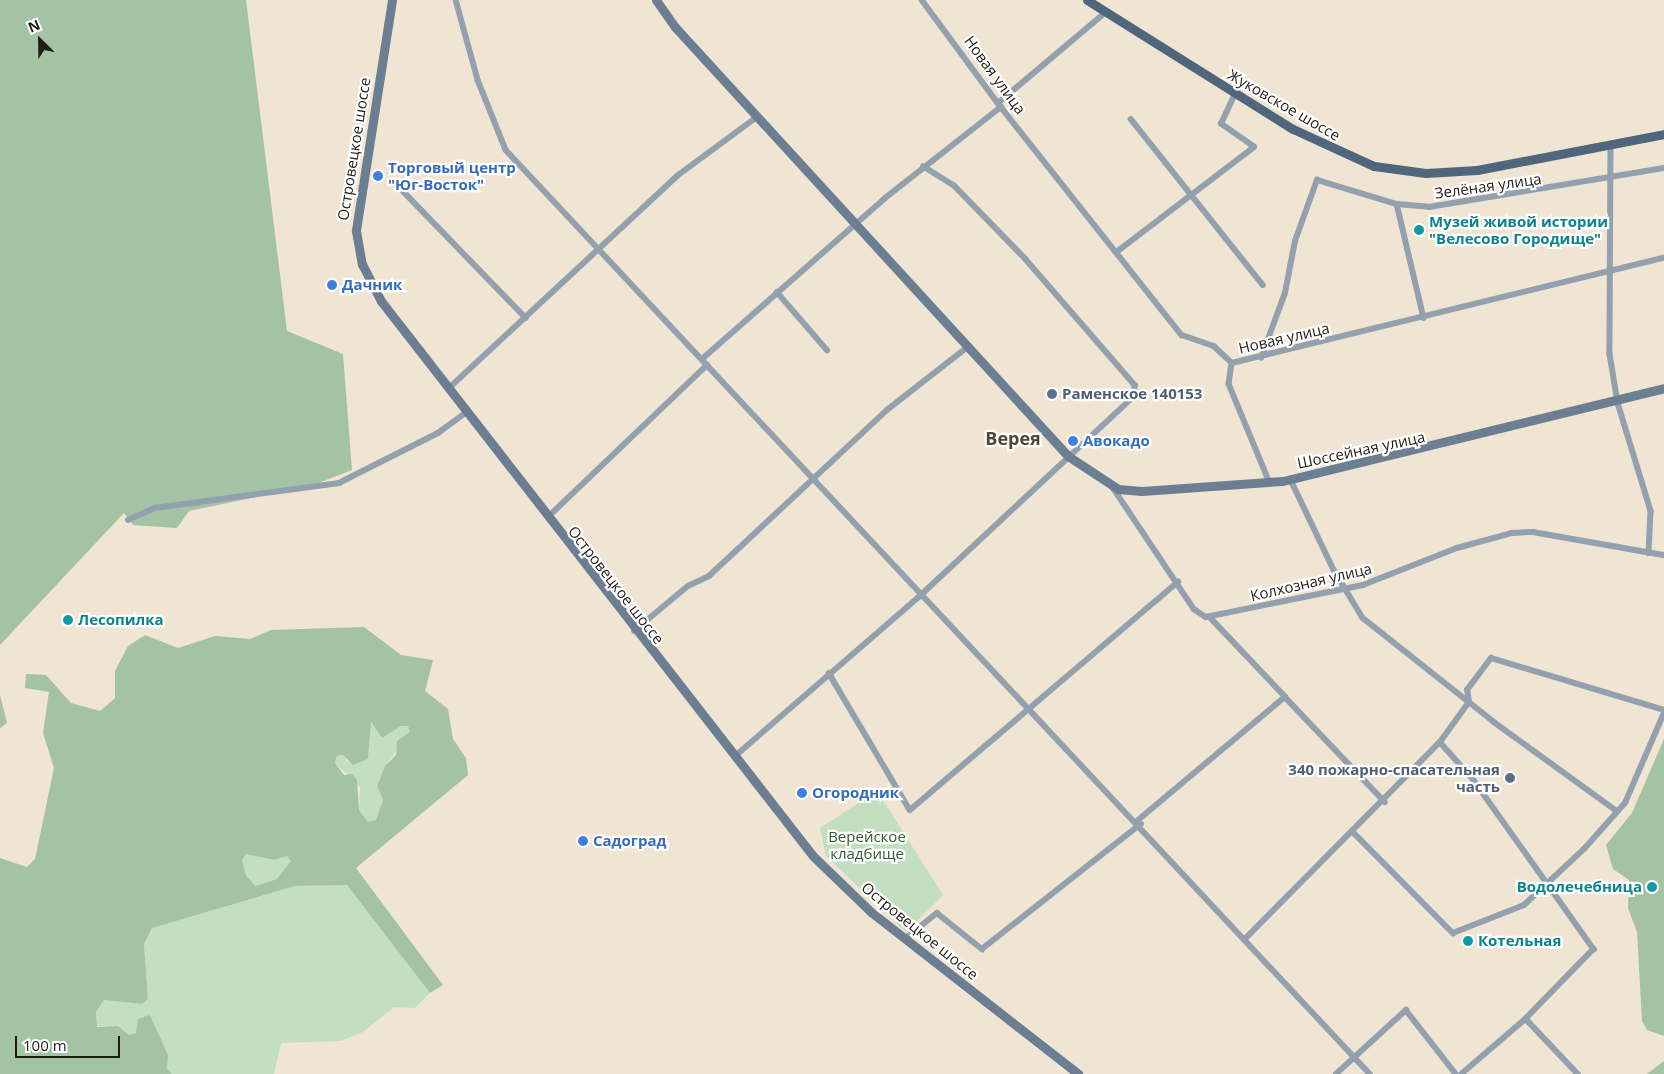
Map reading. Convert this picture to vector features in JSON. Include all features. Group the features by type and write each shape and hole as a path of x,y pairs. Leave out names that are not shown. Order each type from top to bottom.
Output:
{"main road":[{"name":"Островецкое шоссе","path":"392,0 363,172 357,240 362,264 381,301 546,519 733,758 813,856 905,938 1078,1074"},
{"name":"Шоссейная улица","path":"656,0 664,15 970,344 1068,456 1112,486 1142,491 1291,480 1618,403 1664,388"},
{"name":"Жуковское шоссе","path":"1087,0 1235,94 1338,153 1403,172 1477,170 1664,134"}],"street":[{"path":"456,0 498,135 513,157 602,248 813,478 1139,822 1370,1074"},
{"name":"Новая улица","path":"922,0 999,105 1118,251 1182,335 1214,346 1232,363 1261,358 1664,258"},
{"path":"702,359 857,223 999,105 1106,12"},
{"path":"1118,251 1254,147 1221,124 1235,94"},
{"path":"447,390 602,248 677,176 757,117"},
{"path":"1131,118 1189,197 1263,285"},
{"path":"1611,145 1608,180 1610,354 1618,403 1651,511 1649,553"},
{"path":"733,758 923,593 1131,399 1135,386 1026,260 954,186 924,167"},
{"name":"Зелёная улица","path":"1261,358 1285,293 1295,241 1317,180 1398,204 1428,207 1608,180 1664,168"},
{"path":"402,190 526,318"},
{"path":"1398,204 1424,318"},
{"path":"777,292 827,350"},
{"path":"634,631 688,586 710,576 813,478 970,344"},
{"path":"1232,363 1230,384 1270,483"},
{"path":"546,519 708,365"},
{"path":"128,520 155,508 339,483 438,433 466,413"},
{"path":"1291,480 1363,618 1469,702 1617,811"},
{"path":"1112,486 1194,608 1210,618 1385,802"},
{"name":"Колхозная улица","path":"1210,618 1347,589 1457,548 1512,533 1533,532 1664,555"},
{"path":"829,673 910,810 1178,582"},
{"path":"1246,938 1385,802 1440,742 1469,702 1467,690 1491,658 1664,711 1636,783 1617,811 1546,885 1524,905 1453,934 1354,833"},
{"path":"905,938 937,913 982,948 1139,822 1285,697"},
{"path":"1440,742 1473,779 1546,885 1594,949 1526,1019 1462,1074"},
{"path":"1336,1074 1406,1010 1456,1074"},
{"path":"1526,1019 1578,1074"}],"green space":[{"path":"0,0 246,0 287,331 343,354 352,470 313,485 189,511 177,528 133,525 124,513 0,645"},
{"path":"364,627 401,655 433,660 425,691 448,709 453,739 466,758 468,775 356,868 443,985 430,993 347,885 295,886 152,928 144,944 148,999 142,1004 104,1000 96,1012 97,1027 118,1026 129,1035 136,1033 138,1019 150,1015 168,1055 167,1069 172,1074 0,1074 0,858 27,867 35,859 54,768 43,733 49,692 25,688 26,674 46,675 71,703 100,711 115,698 115,671 128,646 145,635 178,648 215,636 250,639 271,630","holes":["371,722 382,738 401,726 408,726 410,732 397,741 396,755 385,766 377,786 383,800 376,820 368,822 359,810 357,780 352,774 344,775 335,763 337,756 343,755 353,765 368,759","246,854 274,860 287,856 291,861 277,879 255,886 246,875 242,860"]},
{"path":"0,695 7,723 0,728"},
{"path":"371,722 382,738 401,726 408,726 410,732 385,766 377,786 383,800 376,820 368,822 359,810 360,787 335,763 337,756 344,755 347,762 368,759"},
{"path":"1664,739 1664,1036 1647,1030 1642,1021 1637,932 1628,908 1629,880 1613,869 1606,845 1632,813"},
{"name":"Верейское кладбище","path":"877,791 943,895 906,932 826,856 820,828"},
{"path":"246,854 274,860 287,856 292,860 277,879 255,886 246,875 242,860"},
{"path":"347,885 430,993 415,1008 394,1007 363,1032 341,1041 281,1043 274,1074 172,1074 167,1069 168,1055 150,1015 136,1033 129,1035 118,1026 97,1026 96,1012 104,1000 142,1004 148,999 144,944 152,928 295,886"},
{"path":"1664,1061 1664,1074 1647,1074"}],"place":[{"name":"Торговый центр \"Юг-Восток\"","path":"378,176"},
{"name":"Музей живой истории \"Велесово Городище\"","path":"1419,230"},
{"name":"Дачник","path":"332,285"},
{"name":"Раменское 140153","path":"1052,394"},
{"name":"Авокадо","path":"1073,441"},
{"name":"Лесопилка","path":"68,620"},
{"name":"340 пожарно-спасательная часть","path":"1510,778"},
{"name":"Огородник","path":"802,793"},
{"name":"Садоград","path":"583,841"},
{"name":"Водолечебница","path":"1652,887"},
{"name":"Котельная","path":"1468,941"}],"district":[{"name":"Верея","path":"1013,438"}]}
